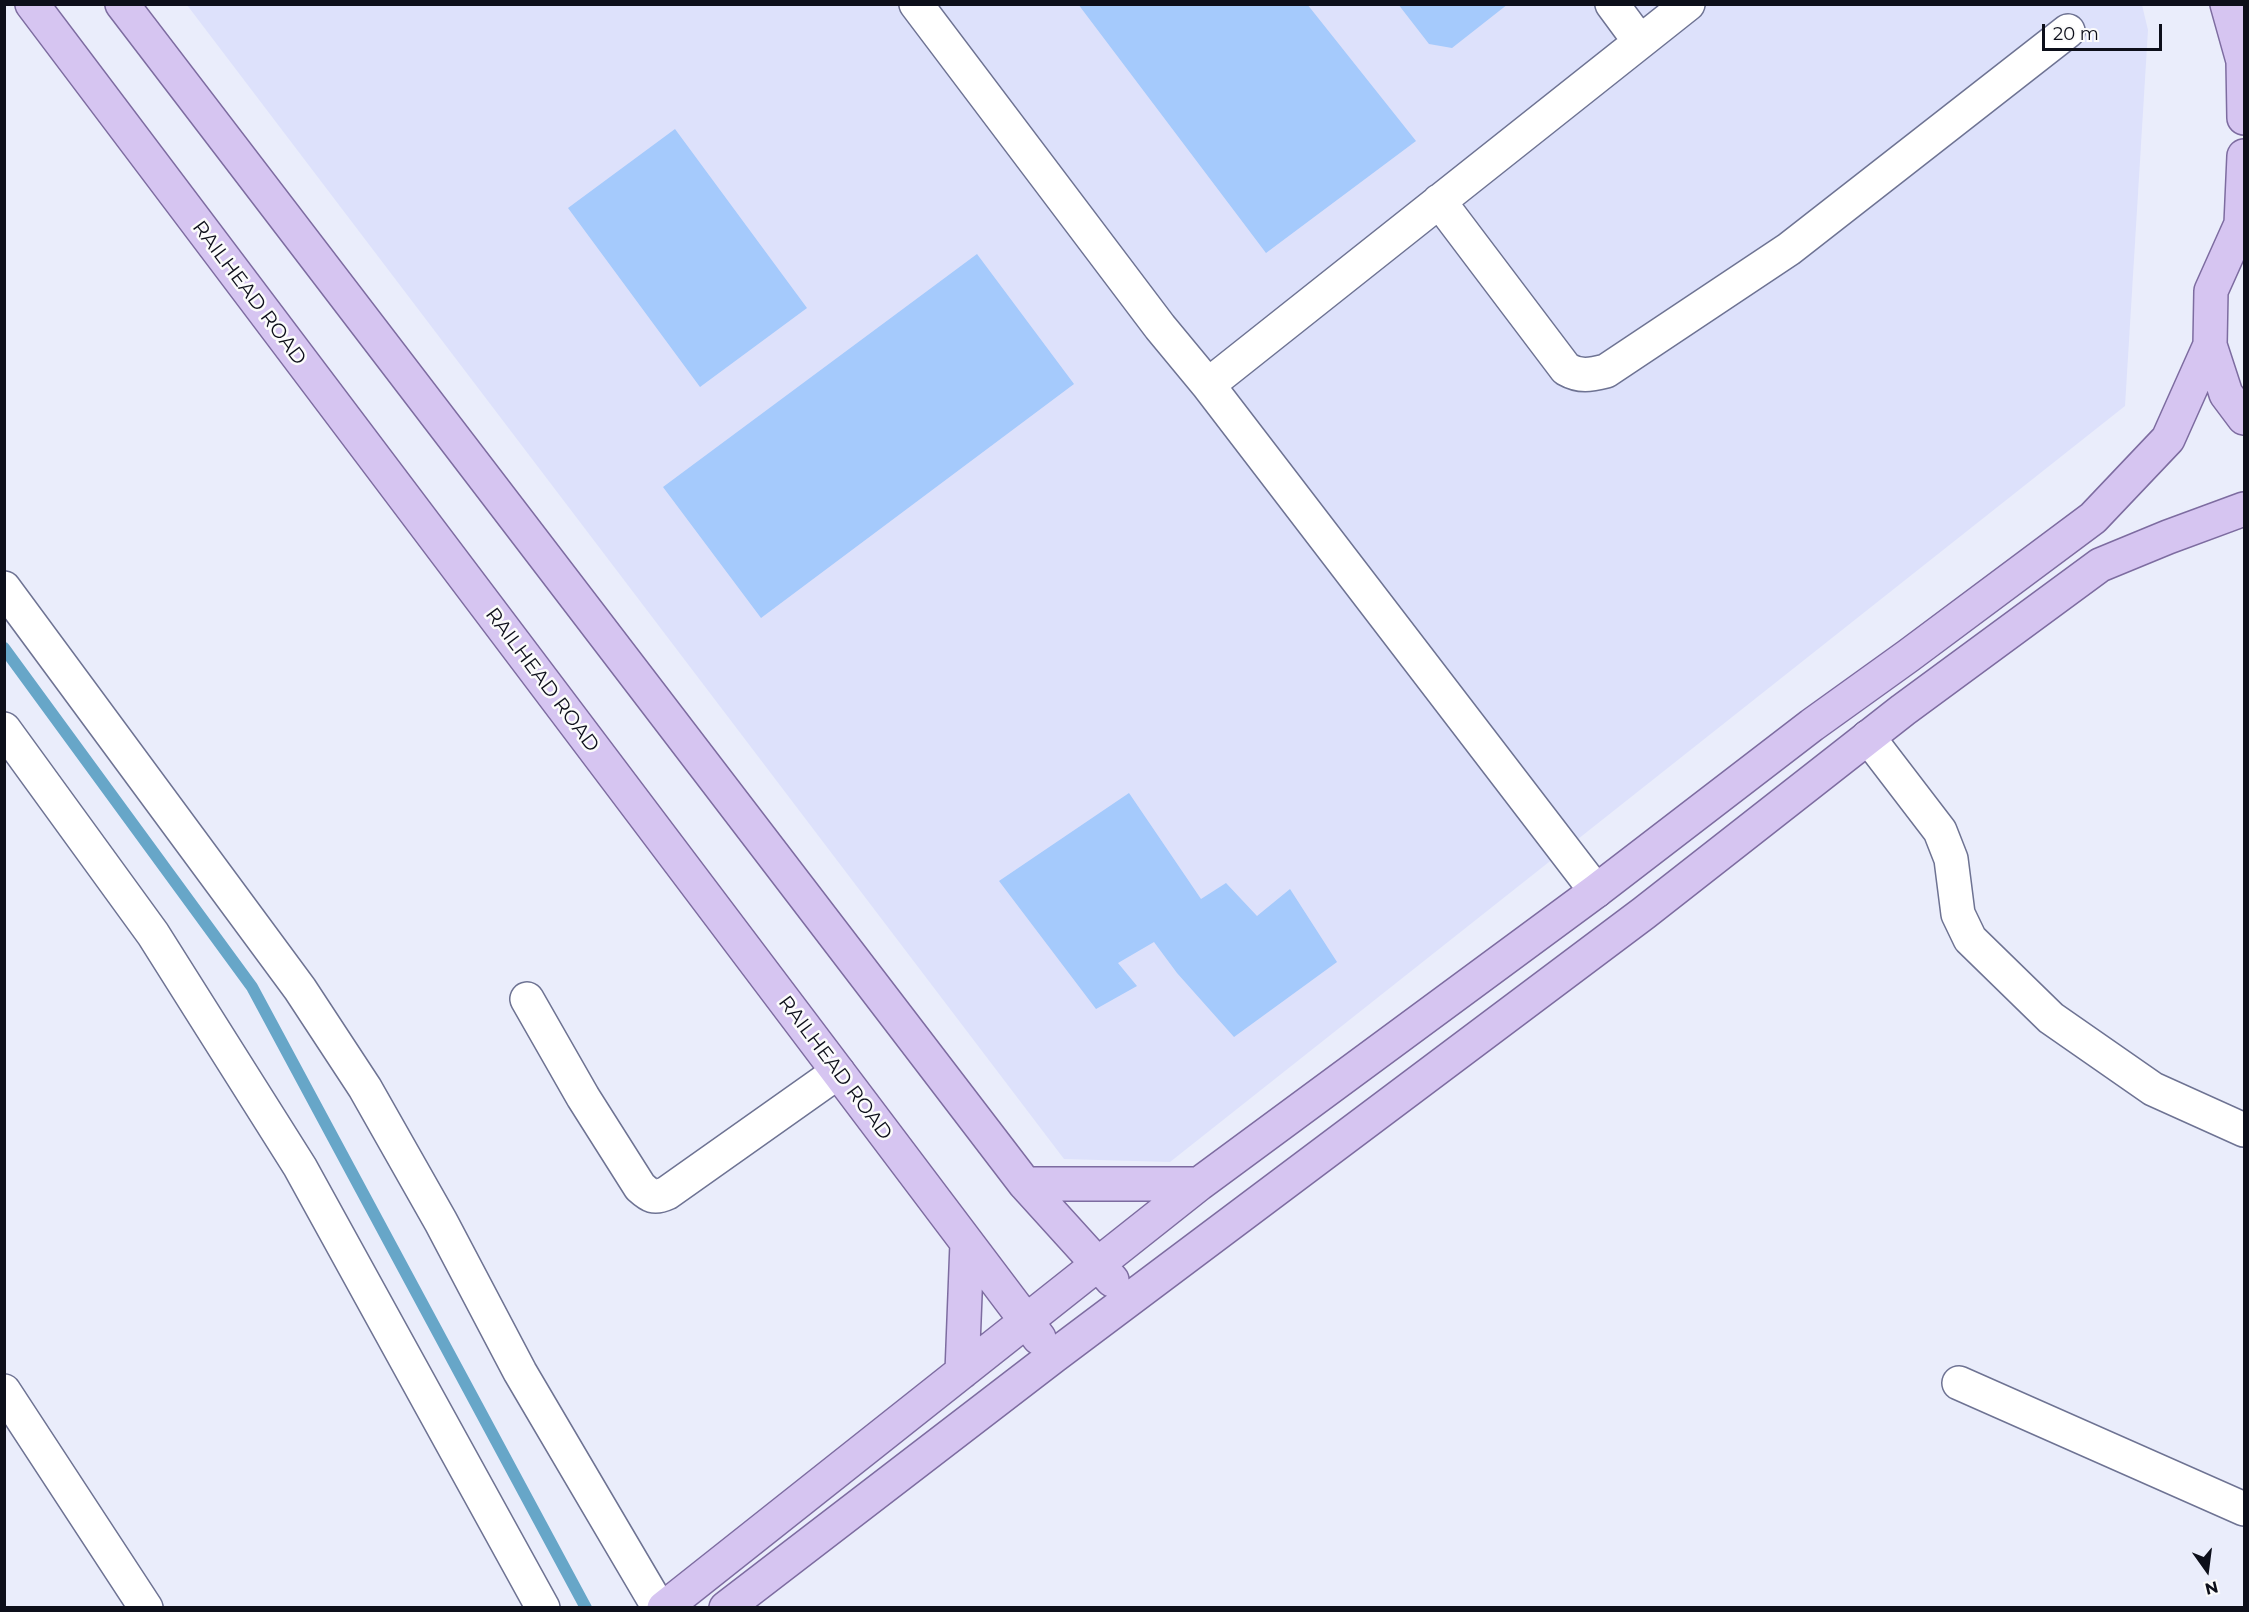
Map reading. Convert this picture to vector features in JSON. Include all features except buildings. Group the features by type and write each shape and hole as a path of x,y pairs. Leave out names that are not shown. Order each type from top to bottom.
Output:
{"main road":[{"name":"RAILHEAD ROAD","path":"32,4 1026,1322 1054,1356"},
{"path":"122,4 1025,1184 1128,1299"},
{"path":"2227,4 2243,61 2244,118"},
{"path":"2244,156 2243,223 2211,291 2210,345 2226,394 2244,418"},
{"path":"664,1608 1199,1184 1596,891 1812,725 2093,518 2168,439 2210,345"},
{"path":"726,1608 1128,1299 1644,913 1868,737 2100,565 2244,509"},
{"path":"1025,1184 1199,1184"},
{"path":"962,1372 967,1243"}],"street":[{"path":"916,4 1160,327 1208,385 1596,891"},
{"path":"1612,4 1640,42"},
{"path":"1208,385 1688,4"},
{"path":"1440,201 1561,365 1577,375 1592,375 1606,371 1789,249 2068,31"},
{"path":"4,588 300,989 365,1088 441,1222 520,1372 659,1608"},
{"path":"4,729 153,934 300,1167 543,1608"},
{"path":"1868,737 1940,831 1951,859 1958,914 1970,939 2051,1018 2153,1089 2244,1130"},
{"path":"527,999 583,1097 640,1187 650,1196 658,1198 667,1194 838,1072"},
{"path":"1959,1383 2244,1509"},
{"path":"4,1391 146,1608"}],"shaded area":[{"path":"187,5 2142,5 2148,30 2125,406 1170,1162 1064,1159"}],"waterway":[{"path":"4,648 252,987 586,1608"}]}
